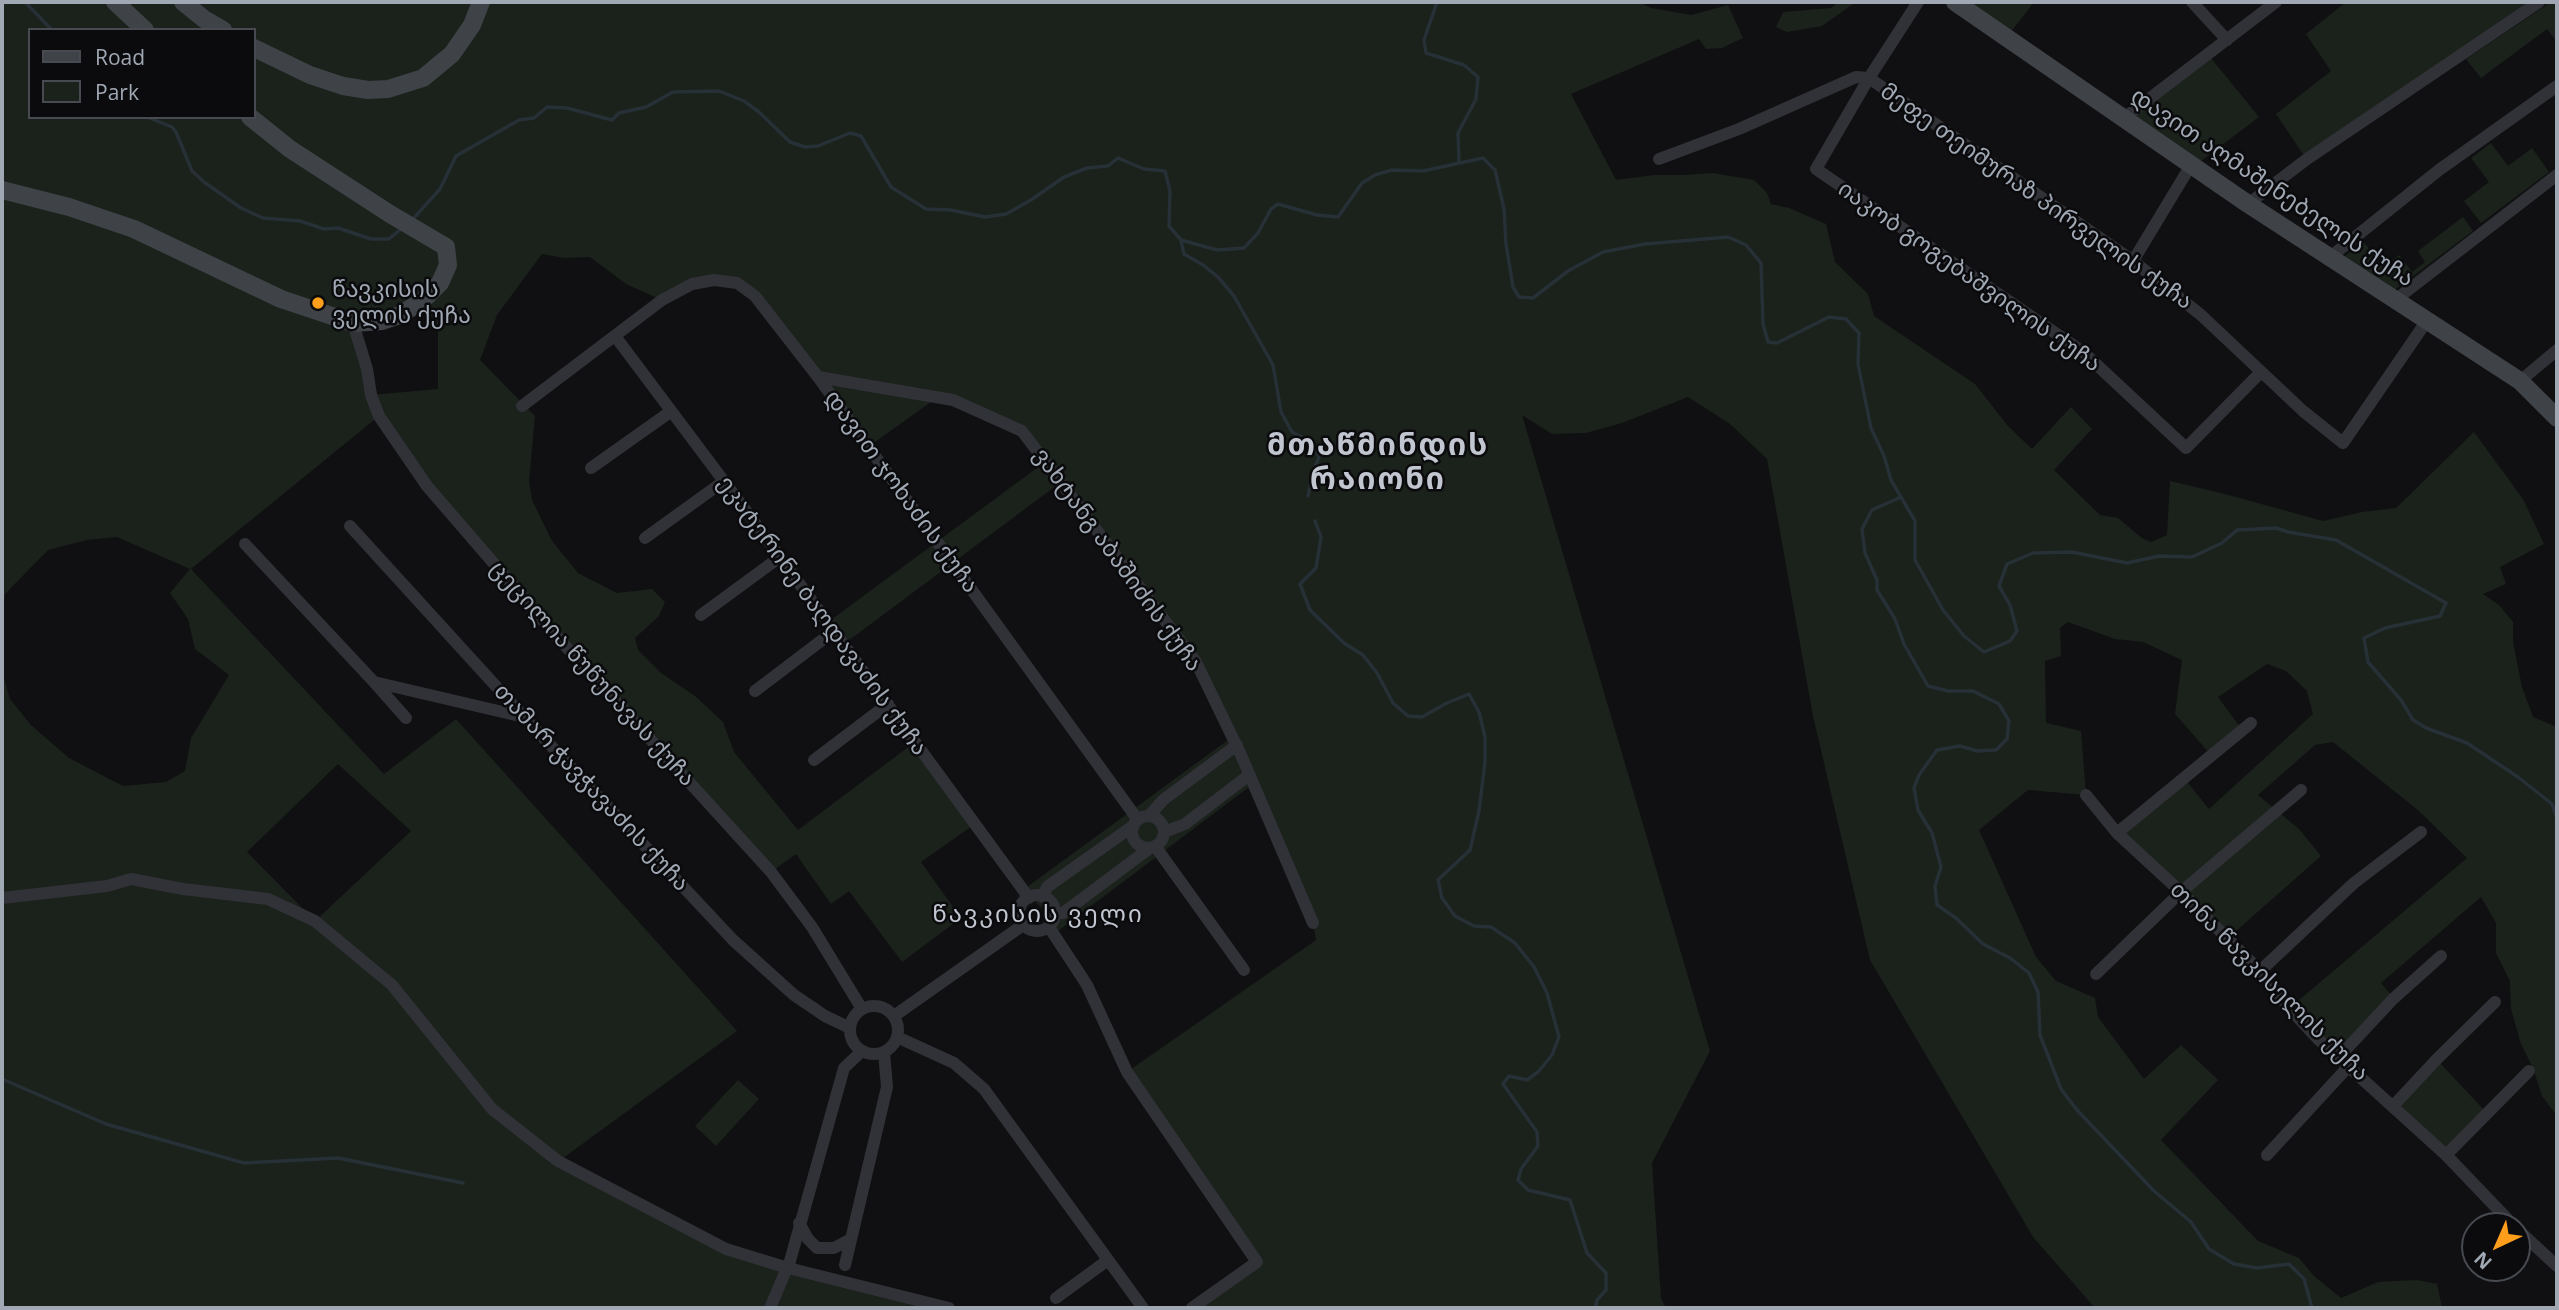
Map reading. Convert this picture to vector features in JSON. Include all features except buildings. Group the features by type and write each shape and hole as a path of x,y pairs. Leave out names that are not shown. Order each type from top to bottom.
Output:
{"main road":[{"path":"115,2 143,28"},
{"path":"183,2 220,28"},
{"path":"256,49 310,75 332,82 368,90 388,89 423,78 452,54 472,25 481,2"},
{"name":"დავით აღმაშენებელის ქუჩა","path":"1955,2 2248,204 2520,381 2557,418"},
{"path":"2,190 69,207 134,229 237,280 327,317 353,323 382,321 400,315 423,300 440,283 448,265 446,247 290,149 252,119"}],"street":[{"name":"იაკობ გოგებაშვილის ქუჩა","path":"1918,2 1869,78 1816,169 2083,352 2186,448 2261,372"},
{"path":"2192,2 2227,40"},
{"path":"2124,118 2276,2"},
{"path":"2248,204 2307,159 2539,2"},
{"path":"1659,159 1739,129 1856,77 1869,78"},
{"name":"მეფე თეიმურაზ პირველის ქუჩა","path":"1869,78 2133,261 2202,315 2303,411 2343,443 2426,322"},
{"path":"2329,258 2439,170 2557,86"},
{"path":"2133,261 2191,165"},
{"path":"2394,301 2557,175"},
{"name":"დავით ჯოხაძის ქუჩა","path":"615,336 662,300 692,284 714,280 737,283 755,296 818,377 1140,820"},
{"name":"ცეცილია წუწუნავას ქუჩა","path":"353,323 379,416 426,486 541,619 771,872 813,928 862,1009"},
{"path":"522,406 615,336"},
{"name":"ეკატერინე ბაღდავაძის ქუჩა","path":"615,336 780,556 1028,898"},
{"path":"2520,381 2557,349"},
{"name":"ვახტანგ აბაშიძის ქუჩა","path":"818,377 953,400 1022,431 1196,662 1237,745 1312,923"},
{"path":"592,468 670,412"},
{"path":"645,538 724,481"},
{"name":"თამარ ჭავჭავაძის ქუჩა","path":"350,526 733,940 794,995 825,1016 850,1028"},
{"path":"245,544 406,718"},
{"path":"701,615 780,556"},
{"path":"755,691 834,631"},
{"path":"374,682 524,717"},
{"path":"814,760 888,704"},
{"path":"2117,833 2251,723"},
{"path":"1043,897 1047,887 1237,745"},
{"path":"1164,832 1185,824 1249,775"},
{"path":"2095,974 2181,892 2301,790"},
{"name":"თინა წავკისელის ქუჩა","path":"2086,795 2117,833 2260,971 2289,1008 2338,1058 2394,1105 2500,1212"},
{"path":"1055,913 1063,913 1161,841 1164,832 1161,822 1140,820"},
{"path":"1140,820 1133,837 1136,843 1152,847 1244,970"},
{"path":"2260,971 2354,883 2421,832"},
{"path":"2,898 107,886 131,879 183,890 268,899 294,910 315,921 392,985 492,1109 558,1161 726,1250 949,1308"},
{"path":"1043,897 1052,905 1055,913 1049,927 1038,931 1031,930 1023,925 1019,912 1021,906 1028,898 1043,897"},
{"path":"894,1016 1023,925"},
{"path":"1049,927 1087,985 1127,1072 1257,1262 1192,1308"},
{"path":"2338,1058 2393,999 2441,957"},
{"path":"2394,1105 2495,1002"},
{"path":"879,1006 894,1016 897,1022 897,1037 892,1046 884,1052 869,1054 862,1051 851,1037 852,1020 862,1009 879,1006"},
{"path":"897,1037 954,1063 984,1089 1143,1308"},
{"path":"770,1308 788,1268 844,1068 862,1051"},
{"path":"845,1265 887,1087 884,1052"},
{"path":"2267,1155 2348,1067"},
{"path":"2446,1155 2529,1071"},
{"path":"799,1223 807,1239 817,1248 834,1248 851,1239"},
{"name":"თინა წავკისელის ქუჩა","path":"2531,1242 2557,1266"},
{"path":"1056,1298 1108,1260"}],"green space":[{"path":"2,2 1639,2 1651,8 1691,15 1728,5 1743,38 1722,48 1706,49 1699,39 1571,94 1616,180 1654,175 1713,173 1754,180 1767,193 1771,204 1789,208 1826,224 1835,262 1868,294 1874,316 1975,384 2008,426 2032,449 2071,407 2092,429 2054,470 2100,515 2118,518 2151,542 2167,535 2170,481 2323,521 2396,508 2474,432 2523,499 2544,544 2500,567 2506,584 2483,594 2499,605 2513,622 2513,642 2522,687 2533,717 2557,727 2557,1116 2542,1096 2533,1068 2521,1044 2511,1009 2510,981 2496,953 2496,923 2481,897 2381,983 2393,997 2339,1054 2292,1006 2467,858 2419,811 2333,742 2315,745 2258,795 2299,829 2321,856 2227,939 2117,833 2184,778 2209,809 2313,714 2307,691 2286,671 2267,664 2218,697 2243,731 2212,756 2175,714 2182,660 2143,642 2115,639 2068,622 2060,628 2061,656 2045,661 2046,723 2081,731 2086,795 2028,790 1979,830 2036,957 2056,981 2095,998 2098,1017 2144,1079 2181,1045 2218,1080 2161,1140 2258,1241 2299,1258 2314,1276 2341,1298 2378,1282 2417,1280 2437,1284 2442,1308 2095,1308 2033,1237 1870,960 1813,716 1767,459 1730,424 1688,397 1622,423 1586,433 1552,434 1522,415 1710,1051 1652,1163 1661,1298 1666,1308 1193,1308 1256,1262 1127,1072 1316,940 1313,923 1253,784 1054,934 1054,919 1023,890 1232,737 1196,662 1061,482 844,644 828,622 1045,462 1022,431 938,397 868,447 755,297 714,280 662,300 626,284 590,257 564,258 542,254 497,315 480,360 535,416 529,481 532,500 552,541 578,573 617,593 652,589 665,602 659,616 635,638 638,650 661,673 695,696 723,722 734,752 798,830 915,742 975,824 921,862 961,918 902,962 849,891 831,904 796,854 771,872 469,538 379,416 191,569 384,774 456,719 737,1031 559,1161 726,1249 949,1308 2,1308 2,671 10,699 31,725 69,758 123,786 166,782 185,771 191,738 229,675 195,649 188,619 170,593 190,569 117,537 87,540 48,550 5,594 2,621","holes":["168,252 325,317 274,305","423,301 438,330 438,389 371,395 353,324","338,764 411,831 315,921 247,852"]},
{"path":"1838,2 1856,2 1822,26 1787,32 1776,27 1783,12 1831,8"},
{"path":"1963,2 2034,2 2010,33"},
{"path":"2346,2 2533,2 2305,157 2276,114 2331,71 2306,34"},
{"path":"2551,2 2557,2 2557,42 2547,29 2481,78 2466,59"},
{"path":"2211,58 2259,117 2197,164 2132,119"},
{"path":"2491,143 2508,166 2532,148 2549,172 2481,223 2464,201 2489,182 2471,158"},
{"path":"2463,217 2473,231 2393,291 2343,257 2364,242 2383,267 2399,255 2412,272 2425,262 2418,251"},
{"path":"2439,1062 2486,1112 2448,1151 2399,1105"},
{"path":"738,1080 759,1099 716,1146 695,1126"}],"waterway":[{"path":"25,2 50,28"},
{"path":"1437,2 1424,40 1426,53 1464,65 1478,77 1476,99 1458,133 1459,161"},
{"path":"412,220 440,189 456,156 519,120 534,118 547,107 567,108 612,120 619,113 646,107 673,92 719,91 744,101 790,142 805,147 818,146 850,133 861,136 891,187 926,209 951,210 985,217 1006,214 1064,177 1087,168 1108,166 1118,158 1144,169 1165,171 1170,191 1169,226 1181,240 1217,250 1244,248 1258,233 1271,209 1278,204 1317,215 1338,217 1362,183 1375,175 1392,170 1423,171 1483,158 1495,170 1504,209 1513,287 1519,297 1533,298 1568,271 1603,252 1645,244 1728,237 1746,245 1761,263 1763,324 1768,342 1777,343 1829,317 1846,319 1859,333 1858,364 1871,428 1891,480 1915,521 1915,560 1943,610 1964,636 1984,652 2010,641 2017,631 2010,605 1999,586 2007,564 2033,553 2072,552 2127,563 2159,556 2192,557 2222,543 2237,530 2276,528 2336,540 2446,603 2440,616 2385,628 2364,638 2368,662 2401,700 2413,720 2426,728 2467,743 2518,777 2552,804 2557,818"},
{"path":"152,119 172,127 192,171 204,182 241,208 263,218 300,221 324,229 338,228 371,239 389,239 401,229"},
{"path":"1181,241 1184,254 1218,277 1234,296 1273,365 1281,412 1292,432 1312,443 1319,457 1308,496"},
{"path":"1901,497 1872,510 1862,529 1865,553 1877,580 1877,590 1895,619 1904,644 1928,686 1948,691 1973,691 1999,704 2009,721 2007,739 1996,750 1977,751 1960,746 1937,750 1919,775 1914,788 1918,810 1932,833 1941,867 1935,886 1937,905 1956,918 1983,944 2010,958 2029,973 2038,992 2040,1035 2061,1089 2077,1110 2154,1191 2191,1222 2209,1249 2234,1264 2257,1268 2289,1264 2304,1279 2312,1308"},
{"path":"1315,521 1321,537 1316,568 1300,584 1310,610 1344,643 1363,655 1377,673 1393,703 1408,716 1422,717 1469,694 1479,712 1485,737 1485,762 1479,811 1470,850 1438,880 1442,898 1455,916 1474,926 1491,927 1515,943 1534,967 1547,993 1559,1037 1552,1055 1538,1072 1527,1080 1509,1076 1503,1084 1537,1132 1538,1146 1521,1169 1518,1180 1528,1190 1570,1200 1587,1253 1606,1273 1606,1290 1597,1300 1595,1308"},
{"path":"2,1079 106,1124 244,1163 338,1158 463,1183"}],"place":[{"name":"წავკისის ველის ქუჩა","path":"318,303"}],"district":[{"name":"მთაწმინდის რაიონი","path":"1378,463"},
{"name":"წავკისის ველი","path":"1038,915"}]}
